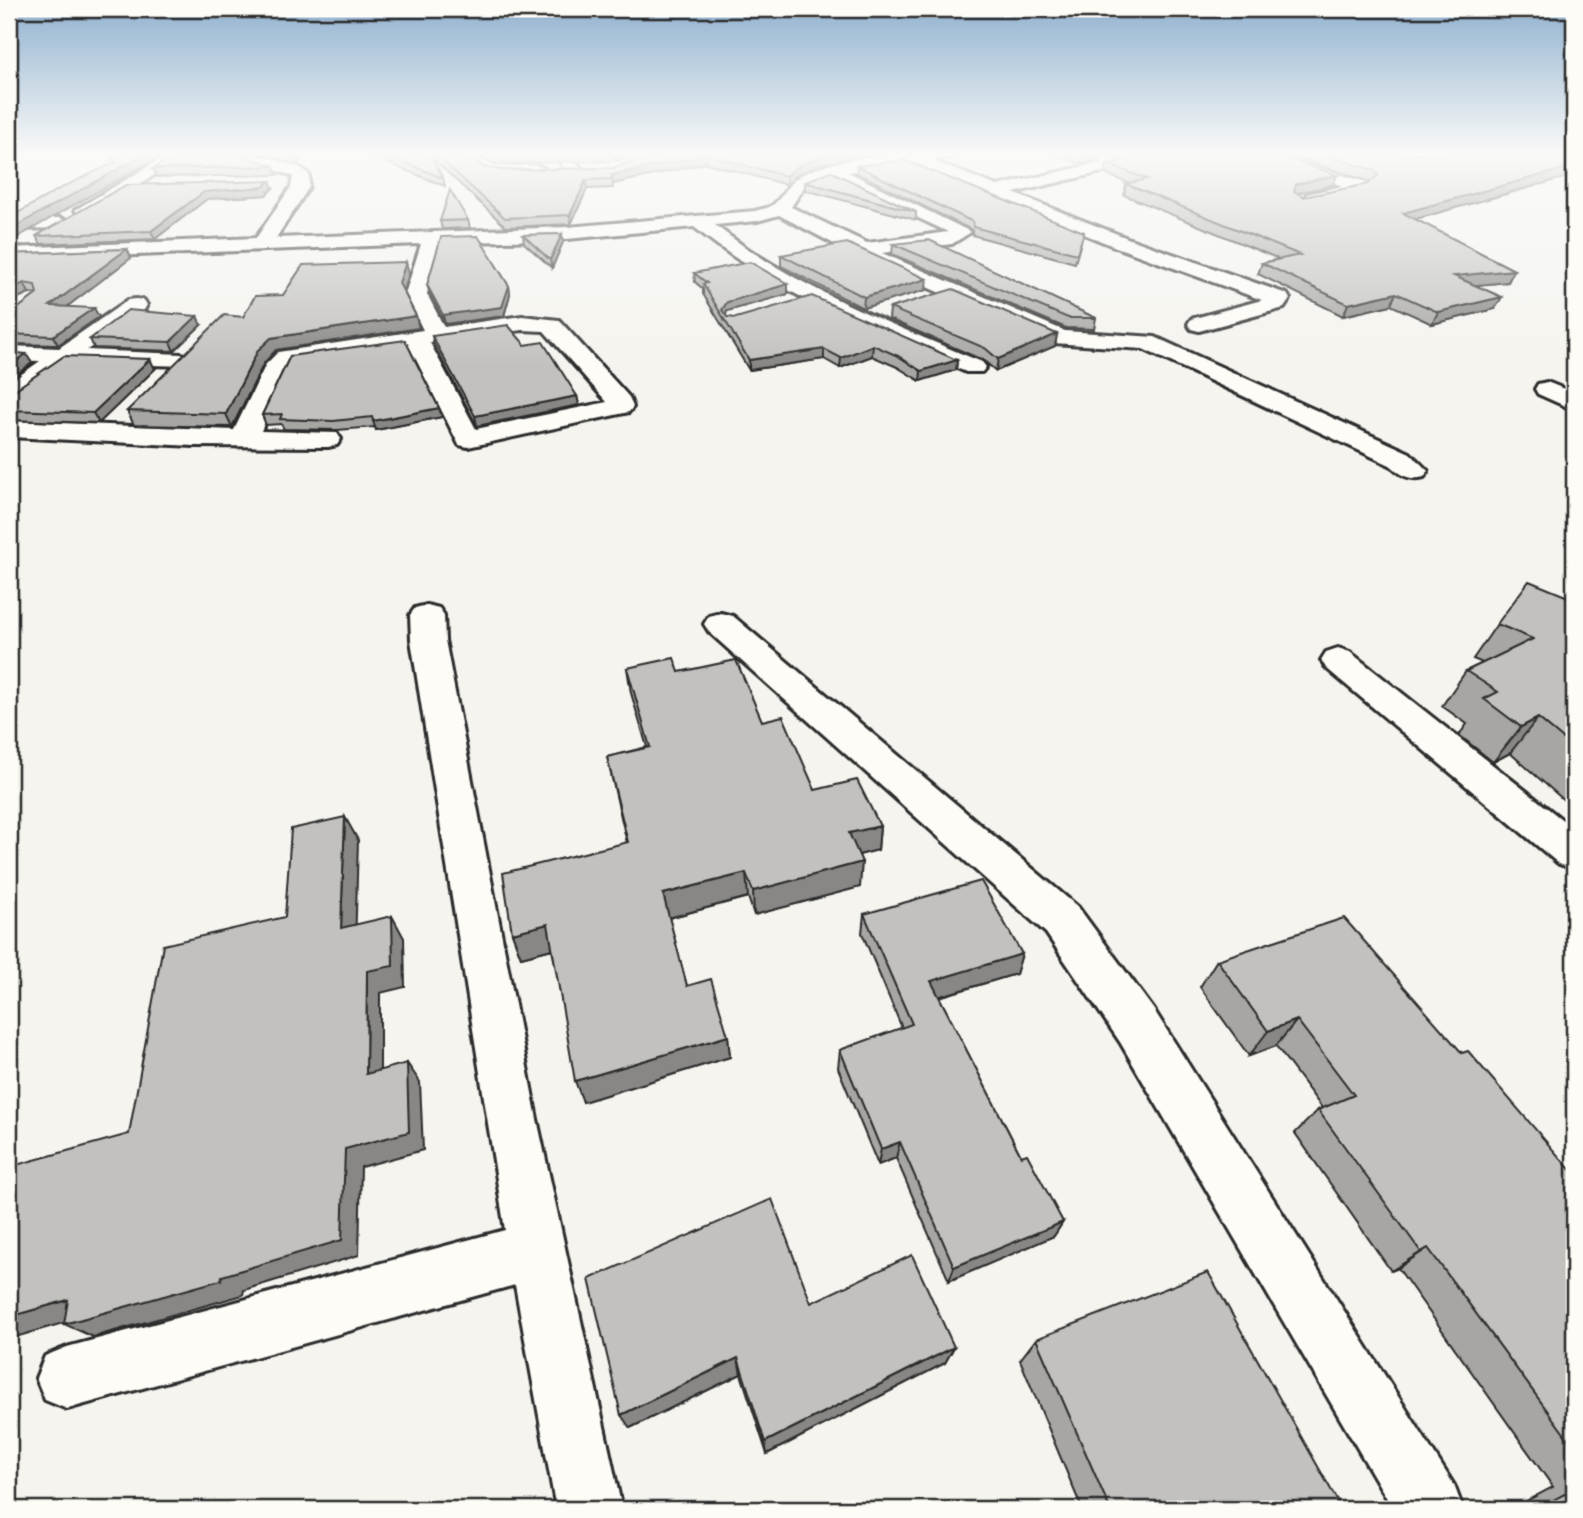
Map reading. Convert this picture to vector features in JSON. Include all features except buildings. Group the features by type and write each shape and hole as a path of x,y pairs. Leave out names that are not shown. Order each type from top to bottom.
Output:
{"street":[{"path":"9,224 58,224"},
{"path":"9,252 58,224"},
{"path":"262,244 275,224"},
{"path":"9,252 432,240 677,224"},
{"path":"701,224 752,263 814,296 974,367"},
{"path":"811,224 950,292 1061,338 1147,342 1400,459 1414,471"},
{"path":"865,250 951,237 962,232 945,224"},
{"path":"1079,224 1279,299 1276,303 1199,324"},
{"path":"244,438 283,358 427,339 522,323 551,325 620,402 621,407 468,439 427,339 415,293 432,240"},
{"path":"925,299 950,292"},
{"path":"788,303 814,296"},
{"path":"9,394 136,305"},
{"path":"863,318 888,310"},
{"path":"9,353 190,353 162,380"},
{"path":"1547,389 1574,403"},
{"path":"106,434 134,407"},
{"path":"9,429 328,439"},
{"path":"427,615 428,640 509,1105 589,1509"},
{"path":"721,624 926,805 1062,920 1137,1026 1430,1509"},
{"path":"1338,660 1574,852"},
{"path":"67,1378 538,1250"}]}
